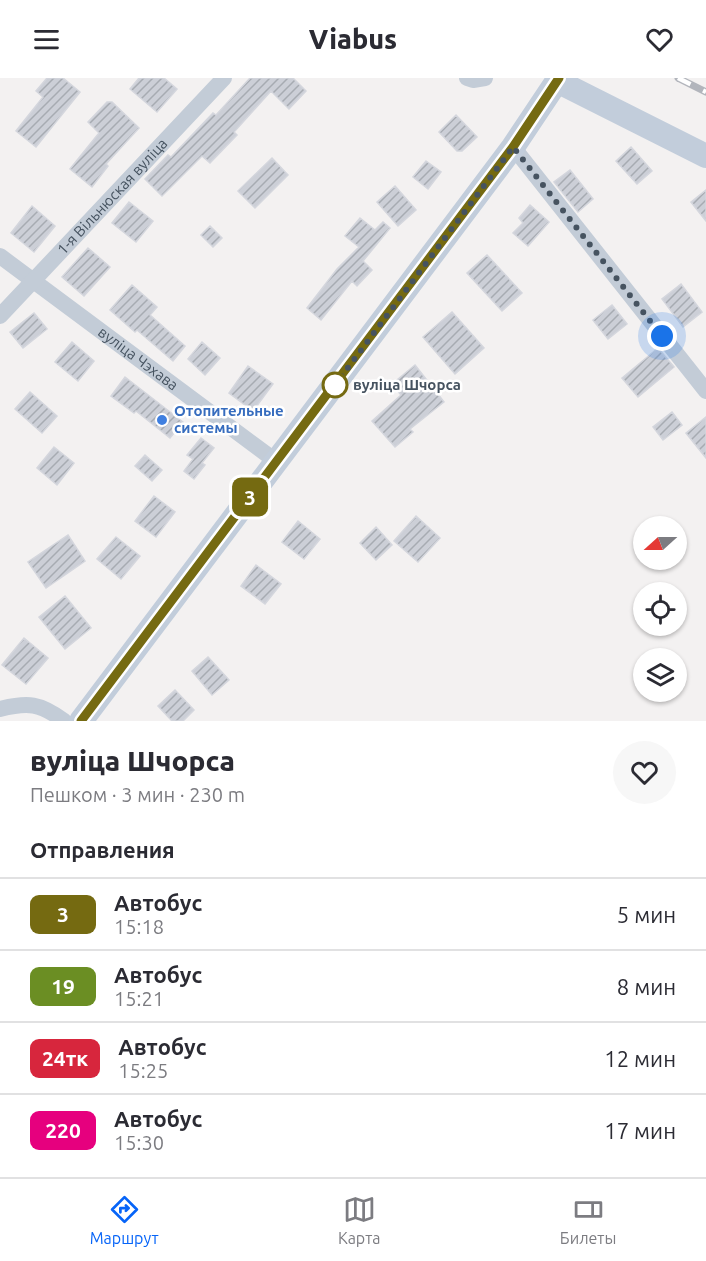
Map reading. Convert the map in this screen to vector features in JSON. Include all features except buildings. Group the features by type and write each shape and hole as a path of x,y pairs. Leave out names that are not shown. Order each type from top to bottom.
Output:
{"main road":[{"path":"81,721 513,147 556,79 706,156"}],"street":[{"name":"1-я Вільнюская вуліца","path":"0,315 224,78"},
{"path":"467,78 473,80 485,78"},
{"path":"513,147 706,391"},
{"name":"вуліца Чэхава","path":"0,256 277,462"},
{"path":"0,709 25,704 39,705 64,721"}],"railway":[{"path":"678,78 706,92"}],"bus line":[{"name":"3","path":"81,721 513,147 559,78"}],"place":[{"name":"вуліца Шчорса","path":"335,385"},
{"name":"Отопительные системы","path":"162,420"}],"route":[{"path":"335,385 513,147 662,336"}]}
